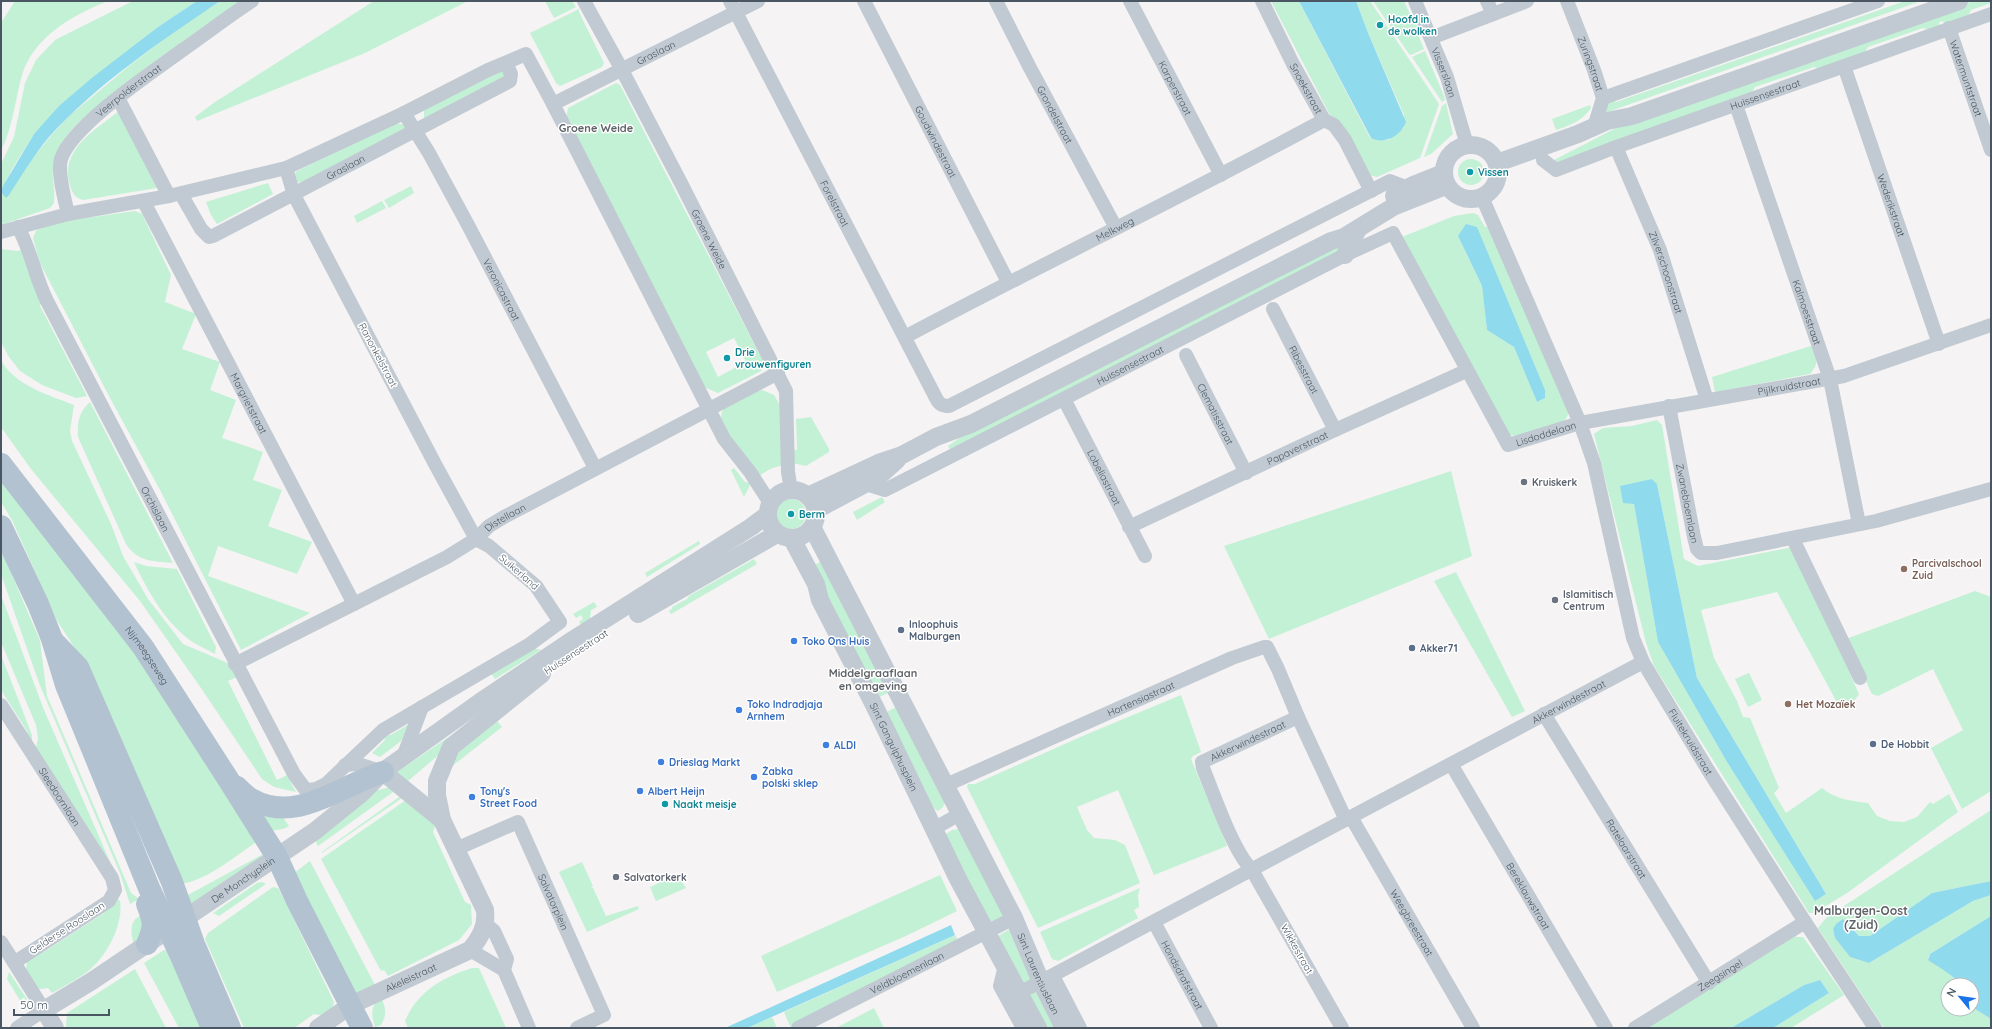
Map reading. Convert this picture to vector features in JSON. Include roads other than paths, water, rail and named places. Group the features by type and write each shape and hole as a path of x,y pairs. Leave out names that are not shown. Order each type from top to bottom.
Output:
{"main road":[{"name":"Nijmeegseweg","path":"1,464 143,647 277,858"},
{"path":"1,526 38,604 52,639 66,685 149,888 177,924 207,977 230,1028"},
{"path":"52,639 78,667 172,882 177,924 212,1028"},
{"path":"98,765 97,778 153,922 154,930 147,944"},
{"path":"228,780 251,799 279,808 301,806 331,795 368,777 383,772"},
{"name":"De Monchyplein","path":"277,858 350,1005"},
{"path":"350,1005 362,1028"}],"street":[{"name":"Veerpolderstraat","path":"68,214 60,170 60,160 78,132 118,98 252,1"},
{"name":"Groene Weide","path":"584,1 622,70 786,391 788,472 791,490"},
{"name":"Graslaan","path":"553,104 622,70 733,6 758,1"},
{"name":"Goudwindestraat","path":"864,1 1008,282"},
{"name":"Grondelstraat","path":"996,1 1029,66 1116,228"},
{"name":"Karperstraat","path":"1130,1 1221,175"},
{"name":"Snoekstraat","path":"1262,1 1293,64 1324,120 1334,125 1345,140 1371,191"},
{"name":"Visserslaan","path":"1415,1 1447,77 1467,145"},
{"path":"1487,1 1493,14"},
{"path":"1431,38 1527,1"},
{"name":"Zuringstraat","path":"1567,1 1589,56 1603,98 1594,127"},
{"path":"1603,98 1878,1"},
{"path":"1497,171 1543,160 1632,116 1959,1"},
{"name":"Forelstraat","path":"733,6 941,404 948,406 1371,191"},
{"name":"Huissensestraat","path":"1543,160 1556,170 1616,146 1991,14"},
{"name":"Watermuntstraat","path":"1949,28 1991,150"},
{"path":"1,232 68,214 144,202 286,168 404,113 488,70 526,54 693,376 724,439 750,472 769,509 770,525 784,536 804,536 812,511"},
{"name":"Graslaan","path":"118,98 175,195 201,229 209,236 294,195 510,81 512,78 506,63"},
{"name":"Wederikstraat","path":"1844,66 1864,129 1901,228 1939,344"},
{"name":"Kalmoesstraat","path":"1736,104 1830,379 1859,524"},
{"name":"Veronicastraat","path":"404,113 416,131 468,225 595,468"},
{"path":"1497,171 1607,121 1632,116"},
{"name":"Melkweg","path":"905,337 1008,282 1221,175 1324,120"},
{"path":"1467,145 1477,145 1486,149 1493,156 1497,171 1492,190 1482,197 1468,200 1455,195 1445,179 1447,158 1459,147 1467,145"},
{"name":"Zilverschoonstraat","path":"1616,146 1660,250 1708,400"},
{"name":"Ranonkelstraat","path":"286,168 294,195 476,539"},
{"name":"Huissensestraat","path":"1331,240 1342,230 1408,188 1445,179"},
{"name":"Huissensestraat","path":"812,511 881,462 902,455 936,437 971,424 1331,240 1344,237 1393,207 1445,179"},
{"path":"1371,191 1390,181 1408,188"},
{"name":"Lisdoddelaan","path":"1393,233 1508,445 1580,423 1482,197"},
{"name":"Margrietstraat","path":"144,202 354,604"},
{"name":"Orchislaan","path":"18,227 24,239 39,283 47,301 235,664 294,774 302,786 308,790 316,789 326,784 345,765"},
{"path":"1345,255 1358,229"},
{"name":"Huissensestraat","path":"866,484 884,490 1345,255 1393,233"},
{"name":"Ribesstraat","path":"1273,309 1335,430"},
{"name":"Pijlkruidstraat","path":"1580,423 1844,376 1991,325"},
{"name":"Clematisstraat","path":"1186,354 1246,473"},
{"name":"Papaverstraat","path":"1129,527 1466,370"},
{"name":"Distellaan","path":"235,664 447,557 476,539 489,526 595,468 778,373"},
{"name":"Lobeliastraat","path":"1064,399 1145,556"},
{"name":"Zwanebloemlaan","path":"1669,406 1694,537 1697,549 1701,554 1717,553 1859,524 1991,489"},
{"name":"Fluitekruidstraat","path":"1580,423 1594,463 1633,638 1643,662 1708,770 1875,1028"},
{"name":"Huissensestraat","path":"812,511 878,478 902,455"},
{"path":"769,509 779,494 791,490 800,492 812,511 960,814 1014,918"},
{"name":"Huissensestraat","path":"277,858 315,831 362,793 383,772 403,757 574,639 748,530 769,509"},
{"name":"Huissensestraat","path":"442,820 436,795 437,781 451,747 546,670 580,648 784,536"},
{"name":"Sint Gangulphusplein","path":"784,536 816,584 820,600 958,879 988,933"},
{"path":"1793,538 1860,678"},
{"name":"Suikerland","path":"422,707 551,630 560,622 542,593 500,556 476,539"},
{"name":"Hortensiastraat","path":"946,785 1232,658 1254,649 1264,647 1267,647 1278,669 1298,717"},
{"name":"Akkerwindestraat","path":"1019,993 1643,662"},
{"name":"Sleedoornlaan","path":"1,705 99,856 112,878 115,890"},
{"path":"403,757 422,707"},
{"path":"345,765 383,730 422,707"},
{"name":"Ratelaarstraat","path":"1544,714 1709,984"},
{"path":"1298,717 1349,819"},
{"name":"Akkerwindestraat","path":"1252,870 1246,864 1234,842 1203,768 1202,762 1298,717"},
{"path":"345,765 358,764 383,772 442,820 485,916 508,959 504,970"},
{"name":"Bereklauwstraat","path":"1451,764 1606,1028"},
{"path":"934,828 960,814"},
{"name":"Weegbreestraat","path":"1349,819 1473,1028"},
{"name":"Salvatorplein","path":"456,850 518,822 604,1015 577,1028"},
{"name":"De Monchyplein","path":"177,924 277,858"},
{"name":"Wikkestraat","path":"1252,870 1342,1028"},
{"name":"Gelderse Rooslaan","path":"14,962 108,901 115,890"},
{"path":"485,916 478,941 470,950 504,970 529,1028"},
{"name":"Veldbloemenlaan","path":"798,1028 988,933 1014,918"},
{"name":"Sint Laurentiuslaan","path":"1014,918 1047,979 1080,1028"},
{"name":"Hondsdrafstraat","path":"1154,922 1211,1028"},
{"name":"Zeegsingel","path":"1635,1028 1709,984 1805,922"},
{"path":"17,1028 177,924"},
{"path":"988,933 1038,1028"},
{"path":"1,942 55,1028"},
{"name":"Akeleistraat","path":"350,1005 470,950"},
{"path":"1005,966 1000,986 1023,1028"},
{"name":"Sint Laurentiuslaan","path":"1047,979 1064,1028"},
{"path":"318,1028 350,1005"}],"water":[{"path":"197,1 220,1 130,64 68,117 49,137 6,198 1,192 3,186 34,134 59,106 93,77 158,27"},
{"path":"1299,1 1356,1 1406,122 1404,127 1392,138 1386,140 1376,140 1371,138"},
{"path":"1466,224 1477,227 1545,390 1545,398 1537,402 1514,347 1487,330 1482,286 1458,236"},
{"path":"1652,479 1657,484 1697,678 1826,894 1815,901 1727,762 1658,642 1634,504 1623,503 1620,486"},
{"path":"1991,881 1991,895 1973,901 1869,963 1850,957 1835,938 1833,929 1836,924 1843,919 1859,936 1870,936 1932,893"},
{"path":"1991,916 1991,1019 1980,1012 1980,977 1953,977 1928,960 1930,954"},
{"path":"951,925 955,935 747,1028 725,1028"},
{"path":"1820,980 1829,993 1773,1028 1731,1028 1804,985"}],"place":[{"name":"Hoofd in de wolken","path":"1380,25"},
{"name":"Vissen","path":"1470,172"},
{"name":"Drie vrouwenfiguren","path":"727,358"},
{"name":"Kruiskerk","path":"1524,482"},
{"name":"Berm","path":"791,514"},
{"name":"Parcivalschool Zuid","path":"1904,569"},
{"name":"Islamitisch Centrum","path":"1555,600"},
{"name":"Inloophuis Malburgen","path":"901,630"},
{"name":"Toko Ons Huis","path":"794,641"},
{"name":"Akker71","path":"1412,648"},
{"name":"Het Mozaïek","path":"1788,704"},
{"name":"Toko Indradjaja Arnhem","path":"739,710"},
{"name":"De Hobbit","path":"1873,744"},
{"name":"ALDI","path":"826,745"},
{"name":"Drieslag Markt","path":"661,762"},
{"name":"Żabka polski sklep","path":"754,777"},
{"name":"Albert Heijn","path":"640,791"},
{"name":"Tony's Street Food","path":"472,797"},
{"name":"Naakt meisje","path":"665,804"},
{"name":"Salvatorkerk","path":"616,877"}],"district":[{"name":"Groene Weide","path":"596,128"},
{"name":"Middelgraaflaan en omgeving","path":"873,679"},
{"name":"Malburgen-Oost (Zuid)","path":"1861,917"}]}
